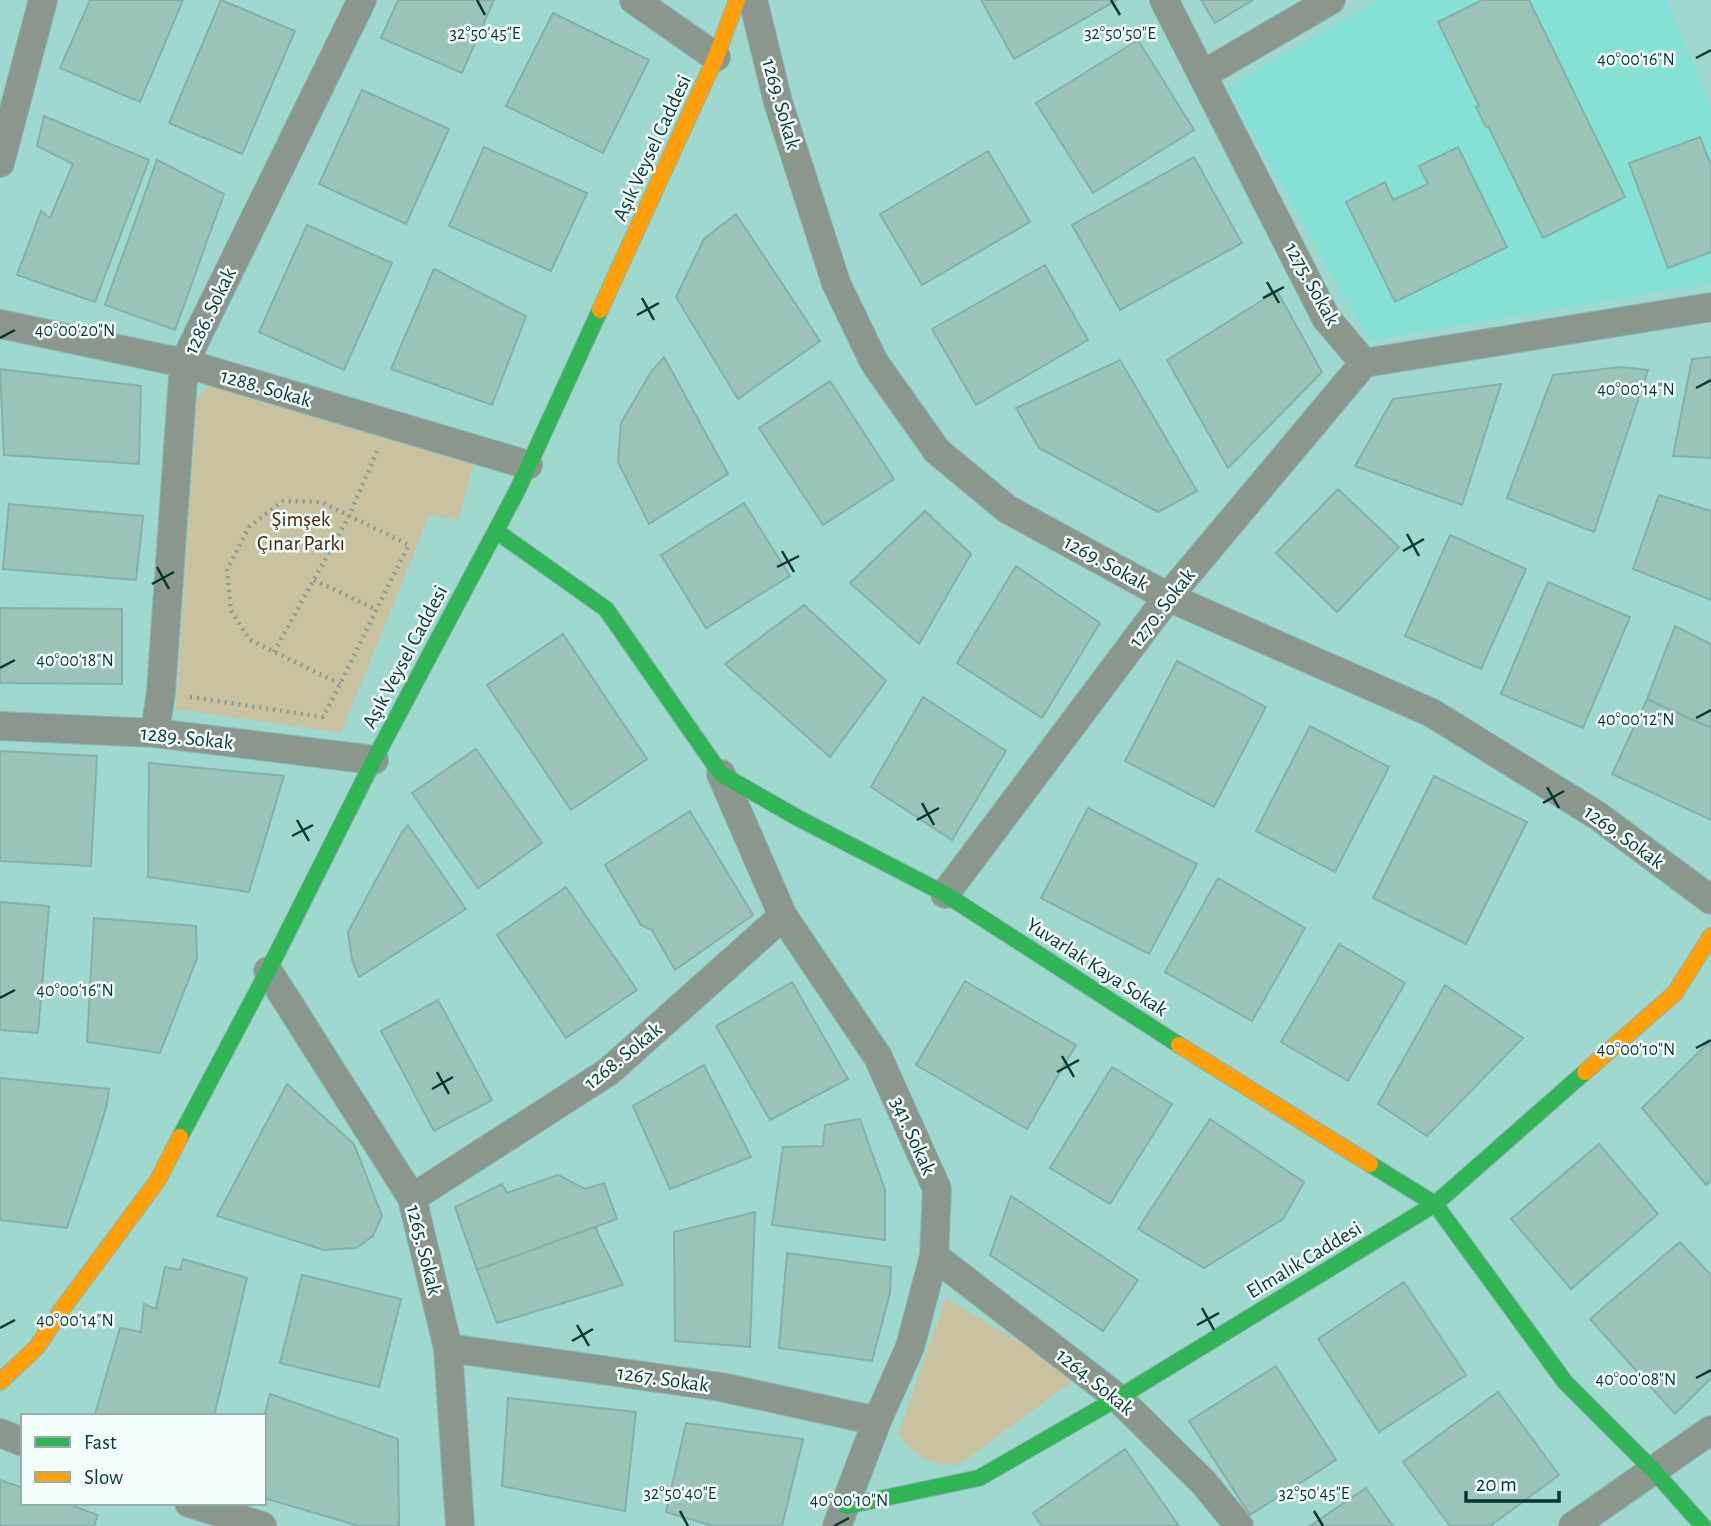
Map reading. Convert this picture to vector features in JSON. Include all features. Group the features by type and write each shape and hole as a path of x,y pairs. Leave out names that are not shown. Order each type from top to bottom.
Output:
{"street":[{"path":"0,163 43,0"},
{"name":"1286. Sokak","path":"155,733 161,692 184,363 362,0"},
{"path":"634,0 716,57"},
{"name":"Aşık Veysel Caddesi","path":"0,1382 37,1347 158,1180 268,971 374,760 496,531 716,57 737,0"},
{"name":"1269. Sokak","path":"753,0 778,102 836,283 874,362 937,451 1007,509 1168,597 1432,713 1598,816 1711,900"},
{"name":"1275. Sokak","path":"1164,0 1326,318 1364,363"},
{"path":"1202,75 1331,0"},
{"path":"1364,363 1711,307"},
{"name":"1288. Sokak","path":"0,324 184,363 528,465"},
{"name":"1270. Sokak","path":"945,894 1168,597 1364,363"},
{"name":"Yuvarlak Kaya Sokak","path":"496,531 606,609 721,774 798,818 945,894 1099,995 1435,1204 1566,1382 1653,1470 1703,1526"},
{"name":"1289. Sokak","path":"0,726 155,733 374,760"},
{"name":"341. Sokak","path":"721,774 783,916 878,1057 937,1189 934,1256 910,1347 877,1421 841,1516"},
{"name":"1268. Sokak","path":"412,1198 608,1072 783,916"},
{"name":"Elmalık Caddesi","path":"841,1516 979,1478 1118,1398 1435,1204 1675,993 1711,936"},
{"name":"1265. Sokak","path":"268,971 412,1198 448,1348 460,1526"},
{"name":"1264. Sokak","path":"934,1256 1118,1398 1204,1483 1239,1526"},
{"name":"Aşık Veysel Caddesi","path":"32,1326 63,1308"},
{"name":"1267. Sokak","path":"448,1348 721,1387 877,1421"},
{"path":"1573,1526 1711,1430"},
{"path":"0,1433 21,1441"},
{"path":"195,1505 262,1526"}],"path":[{"path":"274,652 349,516 380,443"},
{"path":"161,692 323,717 340,684 375,609 410,545 321,502 283,501 249,527 227,570 231,611 250,640 340,684"},
{"path":"314,580 375,609"}],"shaded area":[{"path":"1379,0 1667,0 1711,108 1711,283 1369,340 1227,88"}],"green space":[{"name":"Şimşek Çınar Parkı","path":"210,385 474,464 459,520 430,515 341,733 176,709 197,398"},
{"path":"946,1298 1078,1377 959,1465 924,1458 898,1435"}],"building":[{"path":"90,0 183,0 140,102 60,68"},
{"path":"221,0 295,31 242,154 169,123"},
{"path":"398,0 494,0 462,73 381,38"},
{"path":"981,0 1117,0 1014,59"},
{"path":"1201,0 1253,0 1215,23"},
{"path":"1482,0 1529,0 1625,197 1543,238 1476,107 1479,106 1438,22"},
{"path":"553,13 649,60 603,153 506,106"},
{"path":"1138,40 1194,130 1093,193 1036,103"},
{"path":"362,90 449,129 406,224 319,184"},
{"path":"44,116 149,160 95,302 17,275 41,211 50,218 73,164 37,146"},
{"path":"1700,137 1711,165 1711,252 1668,268 1629,163"},
{"path":"484,147 587,193 551,271 449,226"},
{"path":"1458,147 1507,247 1395,302 1346,202 1385,182 1393,200 1428,184 1419,166"},
{"path":"988,151 1030,222 922,285 880,214"},
{"path":"1194,157 1242,243 1120,310 1072,225"},
{"path":"157,160 224,194 175,330 105,305"},
{"path":"736,214 820,341 738,399 676,297 704,239"},
{"path":"307,225 392,263 344,370 259,332"},
{"path":"1045,265 1088,340 976,405 932,329"},
{"path":"434,269 526,316 492,405 391,369"},
{"path":"1277,291 1322,372 1228,468 1167,360"},
{"path":"664,357 728,474 649,524 618,462 621,423 651,372"},
{"path":"1711,357 1711,458 1673,456 1692,359"},
{"path":"1120,360 1197,491 1158,512 1039,448 1016,408"},
{"path":"1621,367 1648,370 1594,532 1507,498 1553,375"},
{"path":"0,369 141,386 139,464 4,455"},
{"path":"830,381 894,479 823,525 759,428"},
{"path":"1501,384 1462,505 1355,466 1393,399"},
{"path":"1338,489 1399,547 1337,612 1276,553"},
{"path":"1659,495 1711,511 1711,600 1633,569"},
{"path":"744,503 790,576 706,628 661,555"},
{"path":"9,504 143,516 136,580 3,569"},
{"path":"925,511 971,554 919,644 850,583"},
{"path":"1450,535 1526,569 1481,669 1405,636"},
{"path":"1016,566 1100,623 1042,718 957,663"},
{"path":"1548,582 1630,617 1583,728 1501,694"},
{"path":"804,605 886,681 830,757 725,664"},
{"path":"0,608 122,609 122,684 0,683"},
{"path":"1675,626 1711,644 1711,728 1647,699"},
{"path":"563,634 647,759 571,810 487,685"},
{"path":"1177,661 1266,707 1214,807 1125,761"},
{"path":"923,697 1006,751 952,840 871,787"},
{"path":"1647,699 1711,728 1711,820 1612,774"},
{"path":"1310,726 1389,767 1335,872 1256,831"},
{"path":"476,749 542,843 478,888 412,793"},
{"path":"0,751 97,756 91,866 0,861"},
{"path":"149,763 284,776 249,892 148,877"},
{"path":"1434,776 1527,822 1466,944 1373,898"},
{"path":"1088,808 1197,864 1149,954 1041,898"},
{"path":"690,811 753,915 675,970 652,930 641,925 605,865"},
{"path":"408,825 466,909 359,977 352,960 348,932"},
{"path":"1218,878 1305,928 1252,1021 1165,972"},
{"path":"566,887 637,990 566,1038 497,935"},
{"path":"0,902 49,906 38,1033 0,1030"},
{"path":"94,918 196,926 197,958 160,1053 87,1042"},
{"path":"1339,944 1405,983 1348,1081 1281,1042"},
{"path":"965,981 1076,1045 1027,1129 916,1065"},
{"path":"792,982 848,1079 770,1120 716,1026"},
{"path":"1445,985 1523,1038 1427,1136 1378,1104"},
{"path":"438,1000 492,1100 434,1131 381,1031"},
{"path":"1708,1043 1711,1046 1711,1180 1706,1185 1642,1108"},
{"path":"704,1065 751,1157 670,1189 633,1106"},
{"path":"1112,1067 1172,1104 1110,1204 1050,1168"},
{"path":"0,1078 109,1089 95,1144 67,1228 0,1220"},
{"path":"287,1084 354,1144 382,1216 373,1236 356,1248 324,1250 217,1216"},
{"path":"860,1119 885,1190 885,1240 772,1225 783,1147 823,1146 825,1125"},
{"path":"1210,1119 1304,1182 1283,1219 1204,1268 1138,1229"},
{"path":"1599,1144 1658,1214 1571,1289 1511,1219"},
{"path":"558,1175 585,1189 604,1183 617,1219 477,1270 455,1207 502,1184 507,1193"},
{"path":"1011,1196 1138,1280 1103,1331 990,1255"},
{"path":"755,1212 750,1347 675,1341 674,1232"},
{"path":"595,1227 623,1285 497,1323 477,1270"},
{"path":"1680,1242 1711,1275 1711,1378 1675,1414 1590,1319"},
{"path":"787,1253 891,1267 890,1293 872,1361 779,1348"},
{"path":"183,1259 247,1278 214,1414 95,1414 120,1328 141,1332 144,1304 156,1309 165,1267 180,1270"},
{"path":"302,1275 401,1299 379,1387 280,1363"},
{"path":"1404,1282 1466,1375 1379,1432 1318,1339"},
{"path":"1276,1366 1336,1460 1250,1515 1189,1421"},
{"path":"1498,1392 1559,1475 1490,1526 1450,1526 1403,1462"},
{"path":"270,1394 398,1439 399,1526 359,1526 266,1499 265,1414"},
{"path":"508,1398 636,1412 625,1511 502,1486"},
{"path":"686,1423 803,1439 782,1526 713,1526 666,1512"},
{"path":"1125,1449 1179,1526 1042,1526 1033,1513"},
{"path":"0,1480 21,1487 21,1505 70,1505 98,1515 94,1526 0,1526"},
{"path":"1366,1488 1393,1526 1310,1526"}],"traffic: fast":[{"path":"180,1137 268,971 374,760 517,491 600,310"},
{"path":"496,531 606,609 721,774 798,818 945,894 1179,1045"},
{"path":"846,1506 979,1478 1118,1398 1435,1204 1585,1072"},
{"path":"1370,1164 1435,1204 1565,1382 1653,1470 1703,1526"}],"traffic: slow":[{"path":"600,310 716,57 737,0"},
{"path":"1585,1072 1675,993 1711,936"},
{"path":"1179,1045 1370,1164"},
{"path":"0,1382 37,1347 158,1180 180,1137"}]}
